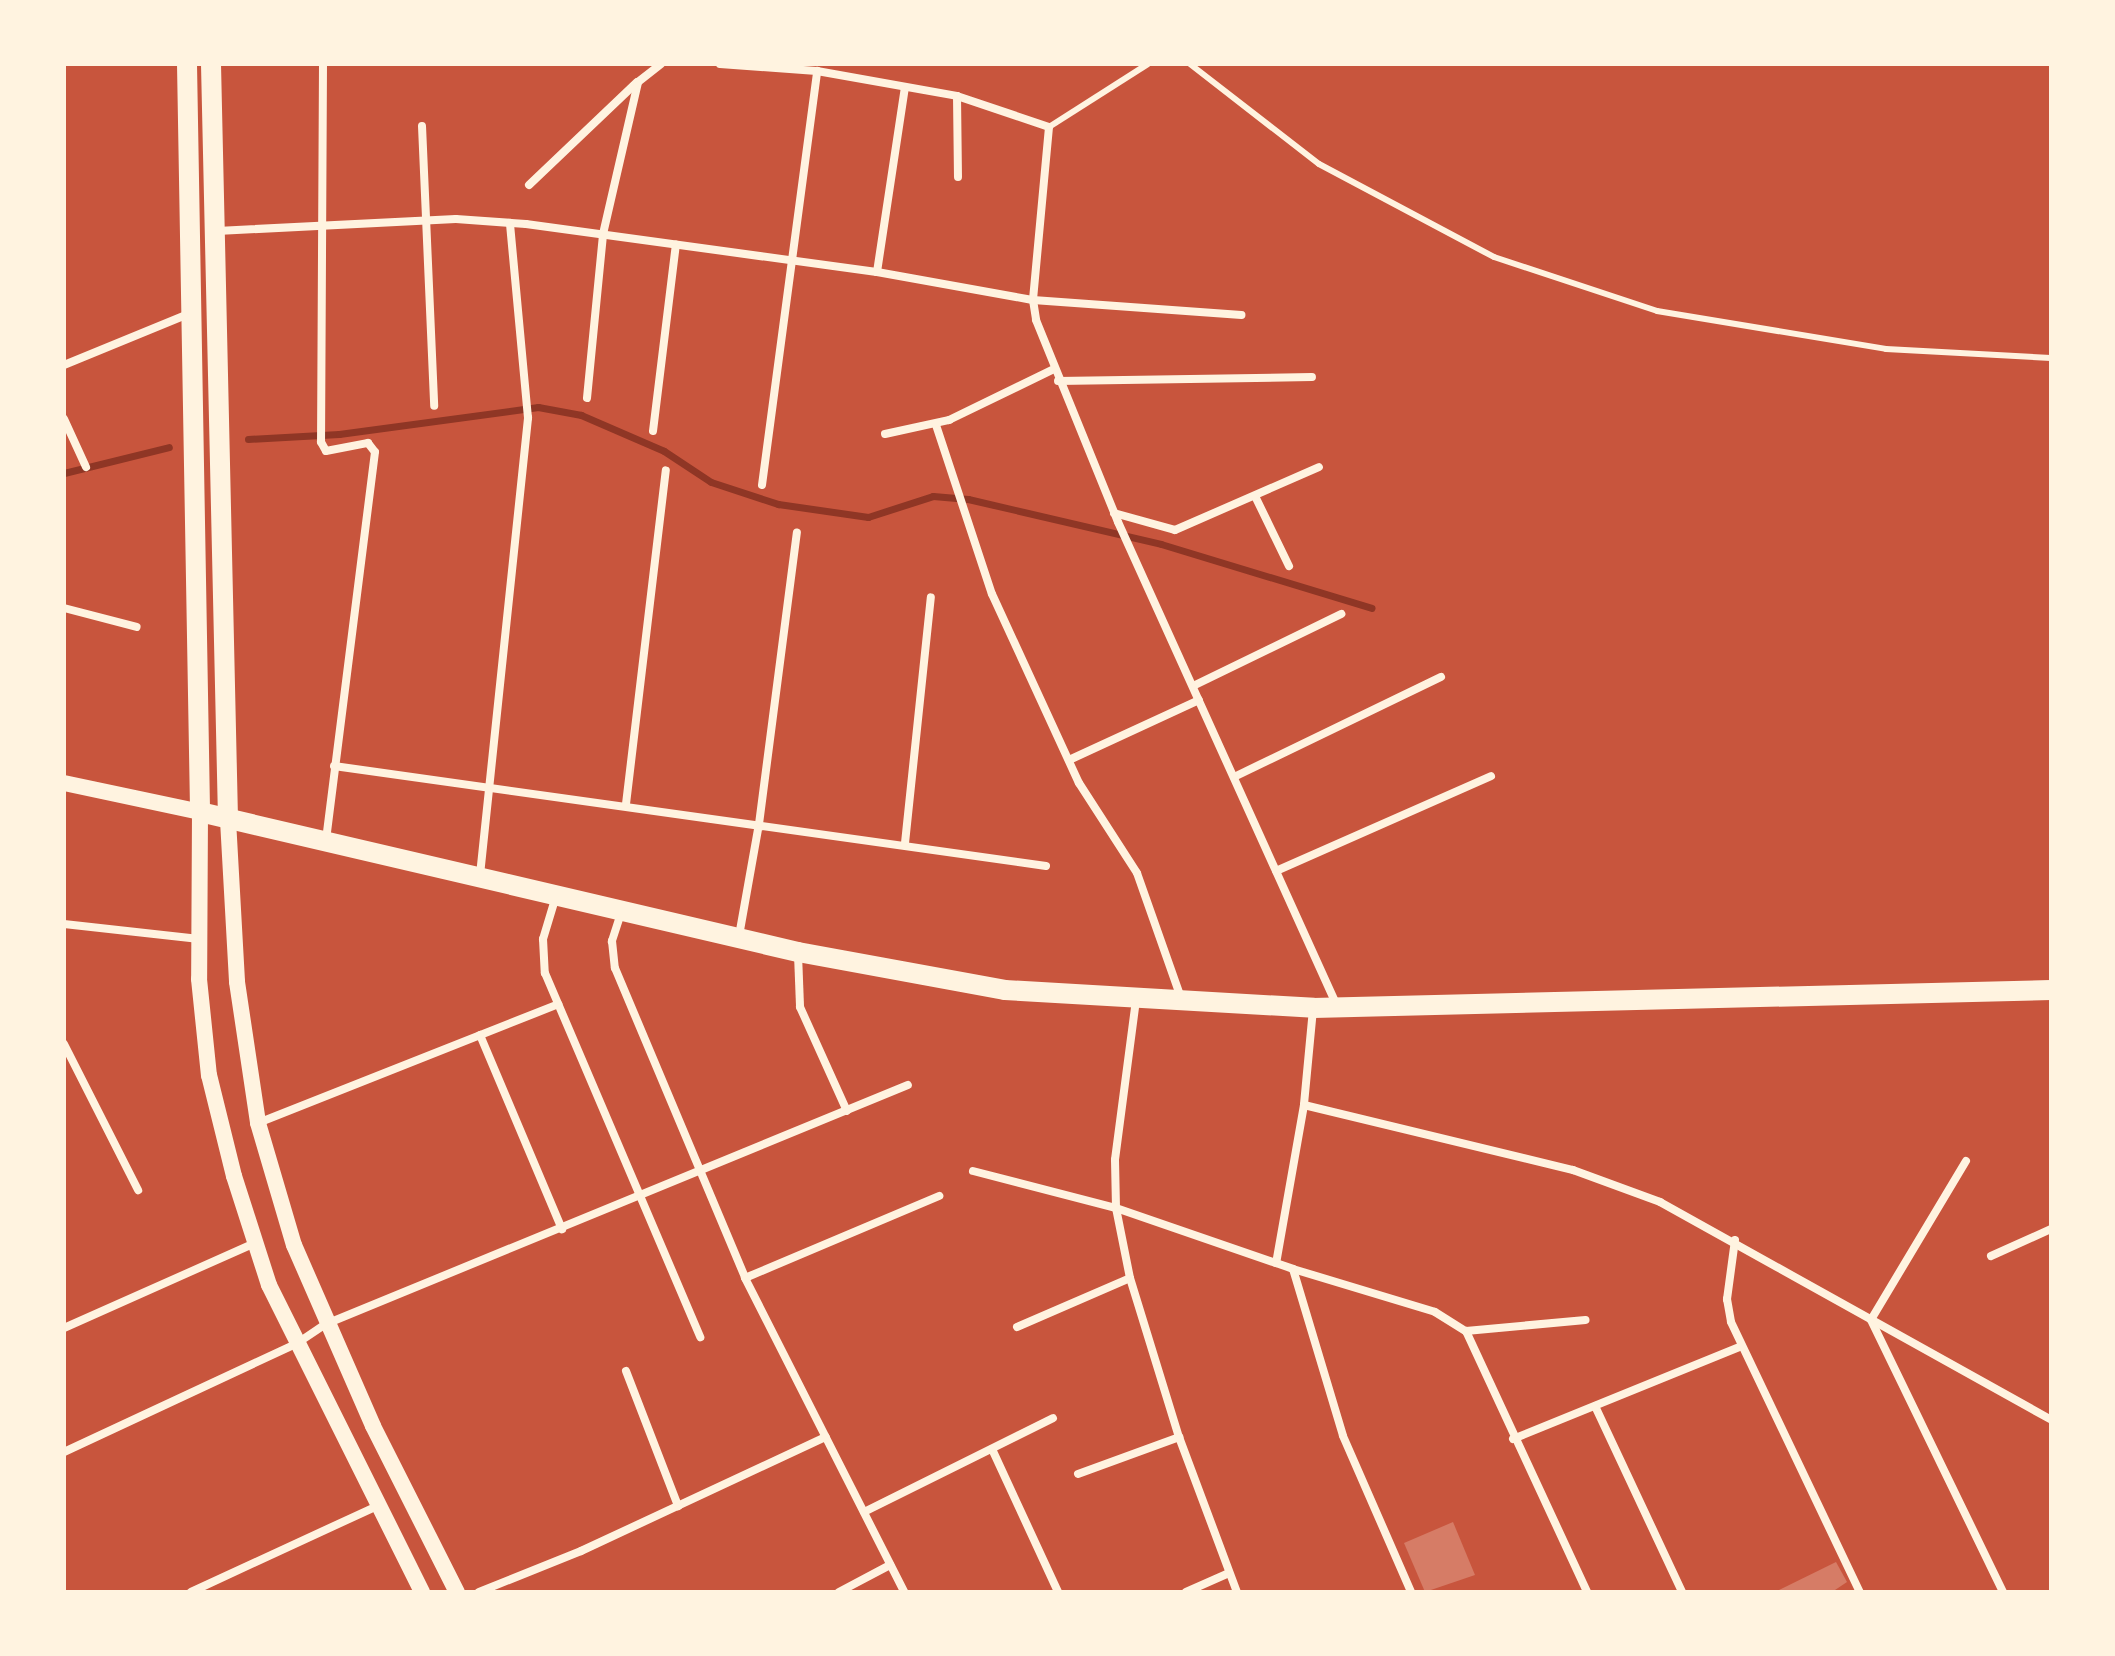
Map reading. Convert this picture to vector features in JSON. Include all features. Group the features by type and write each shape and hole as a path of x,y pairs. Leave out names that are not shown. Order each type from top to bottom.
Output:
{"main road":[{"path":"187,64 200,812 199,939 209,1075 255,1243 296,1344 422,1592"},
{"path":"211,64 228,820 237,982 258,1123 294,1245 326,1324 457,1592"},
{"path":"64,783 480,876 798,952 1005,990 1182,1003 1313,1008 2051,990"}],"street":[{"path":"323,64 325,226 321,442 326,451 368,443 375,452 326,843"},
{"path":"529,185 661,64"},
{"path":"720,64 817,71 957,96 1049,127 1033,300 1054,369 1116,517 1338,1008"},
{"path":"762,485 789,259 817,71"},
{"path":"587,398 603,234 638,82"},
{"path":"877,272 905,87"},
{"path":"957,96 958,177"},
{"path":"422,126 434,406"},
{"path":"214,231 426,220 510,223 789,259 1033,300 1241,315"},
{"path":"480,876 528,418 511,267 510,223"},
{"path":"653,431 676,244"},
{"path":"64,365 192,313"},
{"path":"885,434 936,425 1054,369"},
{"path":"1058,381 1312,377"},
{"path":"64,419 86,467"},
{"path":"936,425 992,594 1069,760 1137,873 1182,1003"},
{"path":"1116,517 1175,530 1319,467"},
{"path":"626,804 666,470"},
{"path":"1255,496 1289,566"},
{"path":"739,937 759,824 797,532"},
{"path":"905,843 931,597"},
{"path":"64,608 137,627"},
{"path":"1193,686 1341,614"},
{"path":"1234,777 1441,677"},
{"path":"1069,760 1199,700"},
{"path":"334,766 905,843 1046,866"},
{"path":"1276,871 1491,776"},
{"path":"556,895 541,956 558,1004 700,1337"},
{"path":"622,910 612,941 615,968 745,1278 904,1592"},
{"path":"64,924 199,939"},
{"path":"798,952 800,1007 847,1111"},
{"path":"1136,1000 1115,1160 1116,1208 1130,1278 1179,1437 1237,1592"},
{"path":"258,1123 558,1004"},
{"path":"1276,1263 1304,1105 1313,1008"},
{"path":"480,1035 562,1229"},
{"path":"64,1044 138,1190"},
{"path":"64,1452 296,1344 326,1324 641,1198 700,1170 908,1085"},
{"path":"1304,1105 1573,1170 1660,1202 1735,1240 2051,1420"},
{"path":"1871,1320 1966,1161"},
{"path":"973,1171 1116,1208 1293,1269 1435,1312 1466,1331 1513,1439 1587,1592"},
{"path":"745,1278 939,1196"},
{"path":"1991,1256 2051,1229"},
{"path":"1735,1240 1727,1299 1740,1347 1860,1592"},
{"path":"64,1328 255,1243"},
{"path":"1293,1269 1343,1436 1411,1592"},
{"path":"1017,1327 1130,1278"},
{"path":"1466,1331 1585,1320"},
{"path":"1871,1320 2003,1592"},
{"path":"1513,1439 1740,1347"},
{"path":"626,1371 678,1506"},
{"path":"1595,1406 1682,1592"},
{"path":"864,1512 1053,1418"},
{"path":"479,1592 678,1506 826,1437"},
{"path":"1078,1474 1179,1437"},
{"path":"992,1449 1058,1592"},
{"path":"191,1592 377,1506"},
{"path":"839,1592 890,1565"},
{"path":"1186,1592 1229,1573"}],"lane":[{"path":"1049,127 1148,64"},
{"path":"1190,64 1319,164 1494,257 1657,311 1886,349 2051,358"}],"building":[{"path":"1453,1522 1475,1575 1425,1592 1404,1543"},
{"path":"1836,1562 1847,1582 1832,1592 1775,1592"}],"waterway":[{"path":"248,439 339,434 538,407 581,415 664,451 711,482 778,504 868,517 933,496 968,499 1161,544 1372,608"},
{"path":"64,473 169,447"}]}
